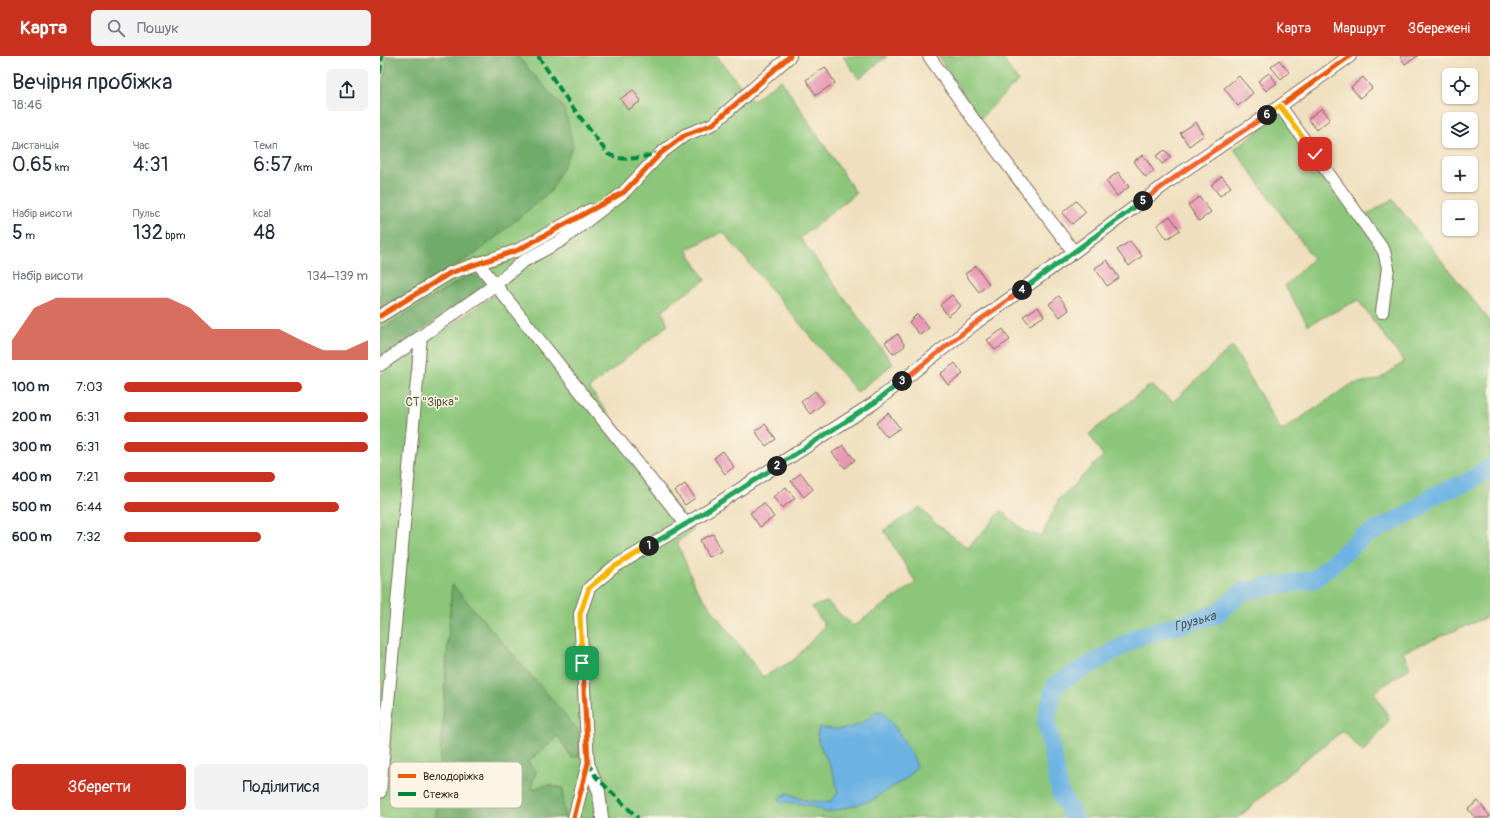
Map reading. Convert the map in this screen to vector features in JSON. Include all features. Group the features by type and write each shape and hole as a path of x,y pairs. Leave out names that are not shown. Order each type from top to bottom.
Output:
{"street":[{"path":"380,365 495,285 522,262 562,240 624,192 661,153 685,135 713,124 790,56"},
{"path":"929,56 976,123 1074,252"},
{"path":"574,818 588,763 580,614 589,588 614,567 686,524 874,403 977,322 1182,172 1280,106 1350,56"},
{"path":"1280,106 1384,250 1388,268 1382,312"},
{"path":"380,316 450,273 518,250 624,192"},
{"path":"478,263 686,524"},
{"path":"380,792 421,336"},
{"path":"588,763 599,792 602,818"}],"green space":[{"path":"380,56 388,56 380,109"},
{"path":"388,56 517,56 565,110 573,146 551,191 478,252 380,312 380,109"},
{"name":"СТ \"Зірка\"","path":"517,56 717,56 752,101 781,80 856,193 800,238 893,364 857,392 723,232 687,249 705,280 662,310 668,325 589,388 694,530 677,542 696,588 763,677 794,660 825,626 812,607 827,602 853,626 916,583 884,530 920,507 934,522 968,548 1001,511 1026,532 1042,536 1059,499 1103,456 1089,434 1150,385 1173,402 1232,346 1281,431 1352,384 1378,380 1404,362 1358,300 1308,325 1285,286 1313,258 1234,149 1287,110 1364,217 1392,199 1490,321 1490,616 1403,652 1410,668 1374,692 1390,719 1363,752 1343,731 1303,761 1238,818 564,818 563,788 547,785 531,789 528,762 558,736 572,758 580,755 452,585 440,762 390,762 390,808 437,808 436,818 380,818 380,375 494,295 482,278 470,274 380,330 380,312 565,110"},
{"path":"843,56 887,56 859,79"},
{"path":"938,56 1001,56 1018,81 980,119"},
{"path":"470,274 482,278 487,285 380,360 380,330"},
{"path":"452,584 579,731 580,755 572,758 558,736 528,762 536,772 531,789 547,785 563,788 564,818 436,818 437,808 522,808 522,762 440,762"}],"water":[{"path":"876,711 883,712 888,718 914,759 917,766 907,778 870,801 827,813 811,806 781,802 779,798 788,793 809,801 831,801 838,793 835,778 819,744 817,734 819,727 836,729 850,728 863,722"}],"building":[{"path":"1400,56 1418,56 1405,64"},
{"path":"1279,60 1289,72 1281,79 1271,67"},
{"path":"825,67 835,83 816,95 806,80"},
{"path":"1269,73 1277,83 1266,91 1258,81"},
{"path":"1239,76 1253,93 1238,106 1224,88"},
{"path":"1363,77 1372,88 1360,98 1351,87"},
{"path":"633,90 641,101 628,110 620,99"},
{"path":"1322,108 1330,119 1317,130 1308,119"},
{"path":"1196,122 1204,135 1189,146 1180,133"},
{"path":"1165,150 1171,157 1162,164 1156,156"},
{"path":"1143,155 1154,171 1145,177 1134,161"},
{"path":"1118,172 1129,187 1117,196 1106,181"},
{"path":"1222,176 1231,187 1220,196 1211,185"},
{"path":"1199,197 1211,212 1199,221 1188,205"},
{"path":"1076,201 1086,212 1072,224 1062,213"},
{"path":"1170,216 1180,230 1167,239 1157,225"},
{"path":"1130,241 1142,256 1129,266 1117,250"},
{"path":"1107,260 1119,278 1107,286 1095,268"},
{"path":"976,266 989,284 979,292 965,274"},
{"path":"952,295 961,306 948,316 940,305"},
{"path":"1059,296 1069,310 1060,317 1049,304"},
{"path":"1038,307 1044,316 1030,325 1023,316"},
{"path":"917,314 929,328 920,335 909,322"},
{"path":"1003,329 1010,340 995,350 987,340"},
{"path":"898,334 905,346 893,354 885,342"},
{"path":"955,363 963,374 948,385 940,374"},
{"path":"815,391 824,403 810,414 801,402"},
{"path":"888,413 900,428 887,437 876,423"},
{"path":"765,424 776,439 766,446 755,431"},
{"path":"843,445 855,460 845,468 832,453"},
{"path":"723,451 734,467 725,474 714,458"},
{"path":"801,473 813,489 804,497 791,481"},
{"path":"685,484 695,498 685,505 675,491"},
{"path":"786,487 795,498 782,508 773,497"},
{"path":"764,503 774,517 760,527 750,513"},
{"path":"713,534 722,551 708,557 700,540"},
{"path":"1478,801 1490,816 1487,818 1475,818 1468,809"}],"waterway":[{"name":"Грузька","path":"1074,818 1060,792 1046,719 1055,685 1140,636 1217,614 1243,591 1315,579 1361,538 1416,510 1432,496 1468,482 1490,467"}],"marked path":[{"path":"380,73 382,56"},
{"path":"538,56 568,101 608,154 614,157 627,159 659,153"},
{"path":"588,763 596,777 638,818"}],"cycle path":[{"path":"380,316 450,273 518,250 624,192 661,153 685,135 713,124 790,56"},
{"path":"574,818 588,763 580,614 589,588 614,567 686,524 874,403 977,322 1182,172 1280,106 1350,56"}],"route":[{"path":"582,663 580,614 589,588 614,567 686,524 874,403 977,322 1182,172 1280,106 1315,154"}]}
